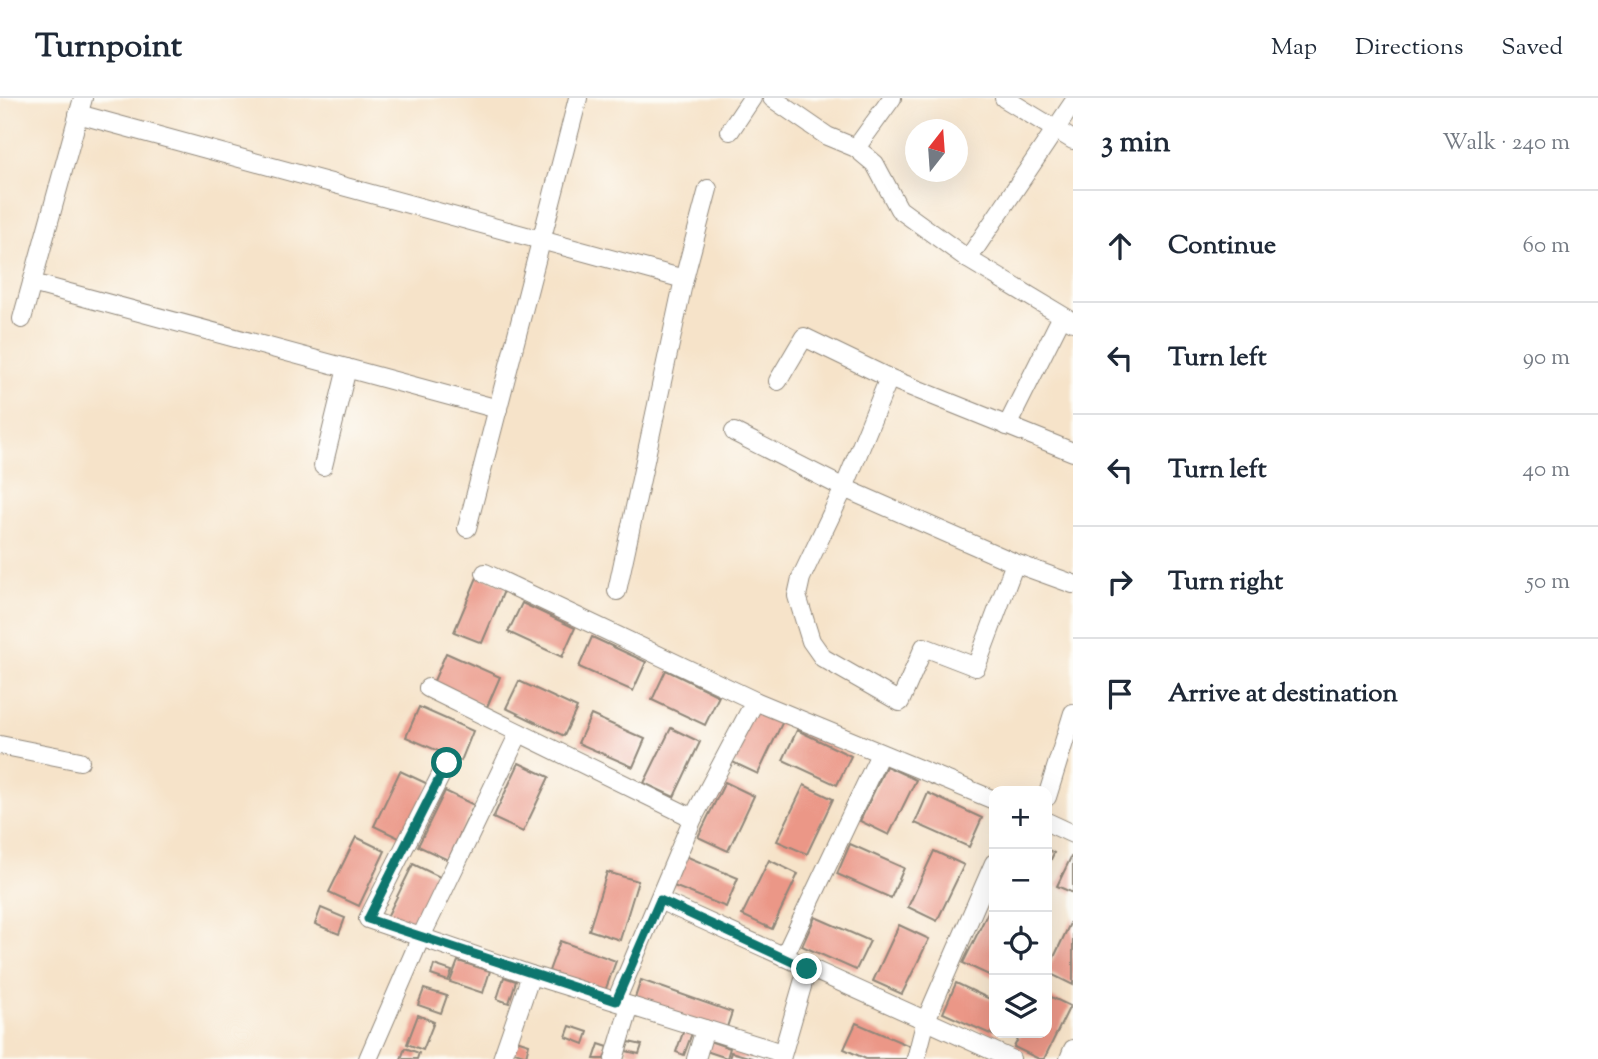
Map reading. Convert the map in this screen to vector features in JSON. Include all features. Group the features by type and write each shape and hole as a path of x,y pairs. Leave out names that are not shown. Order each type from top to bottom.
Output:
{"street":[{"path":"467,528 578,98"},
{"path":"730,131 752,98"},
{"path":"772,98 827,136 856,148 875,164 899,209 968,259 1067,320 1007,426"},
{"path":"856,148 892,98"},
{"path":"1004,98 1073,140"},
{"path":"968,259 1073,103"},
{"path":"22,319 80,106 684,279"},
{"path":"617,591 684,279 709,189"},
{"path":"32,284 498,409"},
{"path":"778,381 804,337 889,379 1073,452"},
{"path":"323,466 347,368"},
{"path":"889,379 844,488 801,578 797,597 811,641 823,659 900,702 924,647 976,667 1015,563"},
{"path":"734,432 844,488 1015,563 1073,583"},
{"path":"485,573 755,701 989,798"},
{"path":"428,688 693,818"},
{"path":"614,1059 623,1003 660,900 693,818 755,701"},
{"path":"1050,786 1073,713"},
{"path":"368,1059 420,939 519,733"},
{"path":"0,745 80,761"},
{"path":"784,957 880,754"},
{"path":"447,763 368,919 420,939 705,1029 781,1056 807,969"},
{"path":"1052,824 1073,834"},
{"path":"916,1059 926,1020 989,875"},
{"path":"660,900 807,969 1011,1059"},
{"path":"502,1059 531,975"},
{"path":"696,1059 705,1029"},
{"path":"1069,1059 1073,1049"}],"building":[{"path":"478,575 506,586 482,643 454,632"},
{"path":"522,603 575,628 562,657 508,632"},
{"path":"592,637 646,662 633,691 579,667"},
{"path":"446,653 500,677 487,707 433,683"},
{"path":"666,670 719,696 705,725 652,700"},
{"path":"519,681 577,708 564,736 506,708"},
{"path":"755,705 784,719 758,774 728,760"},
{"path":"419,707 473,731 461,761 406,737"},
{"path":"591,715 645,739 633,767 578,743"},
{"path":"671,728 700,742 674,797 644,783"},
{"path":"797,730 851,756 837,785 783,760"},
{"path":"519,763 549,777 523,832 493,818"},
{"path":"886,766 916,780 889,835 860,821"},
{"path":"400,771 430,785 403,840 374,826"},
{"path":"725,782 754,796 728,851 698,837"},
{"path":"804,785 833,799 807,854 777,841"},
{"path":"445,791 474,805 448,860 418,846"},
{"path":"928,793 982,818 969,847 915,823"},
{"path":"356,837 385,851 359,906 329,892"},
{"path":"850,844 904,868 891,898 837,874"},
{"path":"934,851 964,865 937,921 908,907"},
{"path":"683,855 738,878 726,907 671,885"},
{"path":"1071,857 1073,858 1073,893 1057,886"},
{"path":"769,860 798,874 772,929 742,915"},
{"path":"413,864 442,878 416,933 386,919"},
{"path":"607,872 638,881 620,940 589,930"},
{"path":"321,908 345,918 339,934 315,924"},
{"path":"989,910 989,975 963,963"},
{"path":"815,917 870,941 856,970 802,946"},
{"path":"1073,917 1073,985 1052,974 1052,961"},
{"path":"899,925 929,939 902,994 873,981"},
{"path":"560,941 616,961 605,991 549,971"},
{"path":"458,961 490,971 483,993 450,982"},
{"path":"434,965 452,971 448,981 431,975"},
{"path":"504,977 516,981 509,1003 497,999"},
{"path":"641,980 732,1012 725,1033 634,1001"},
{"path":"956,983 989,999 989,1033 943,1013"},
{"path":"424,989 447,996 441,1013 418,1005"},
{"path":"1052,997 1070,1006 1044,1059 1014,1047 1018,1038 1052,1038"},
{"path":"418,1015 434,1022 423,1050 407,1044"},
{"path":"856,1023 912,1047 906,1059 866,1059 844,1049"},
{"path":"570,1026 588,1032 584,1044 566,1037"},
{"path":"684,1030 692,1033 684,1055 676,1052"},
{"path":"516,1040 529,1044 526,1056 512,1051"},
{"path":"709,1041 730,1048 727,1058 706,1051"},
{"path":"629,1042 642,1045 639,1054 626,1051"},
{"path":"599,1044 608,1047 604,1059 594,1059"},
{"path":"405,1048 419,1053 417,1059 401,1059"},
{"path":"731,1052 752,1058 752,1059 729,1059"}],"route":[{"path":"447,763 368,919 420,939 616,1001 660,900 807,969"}]}
